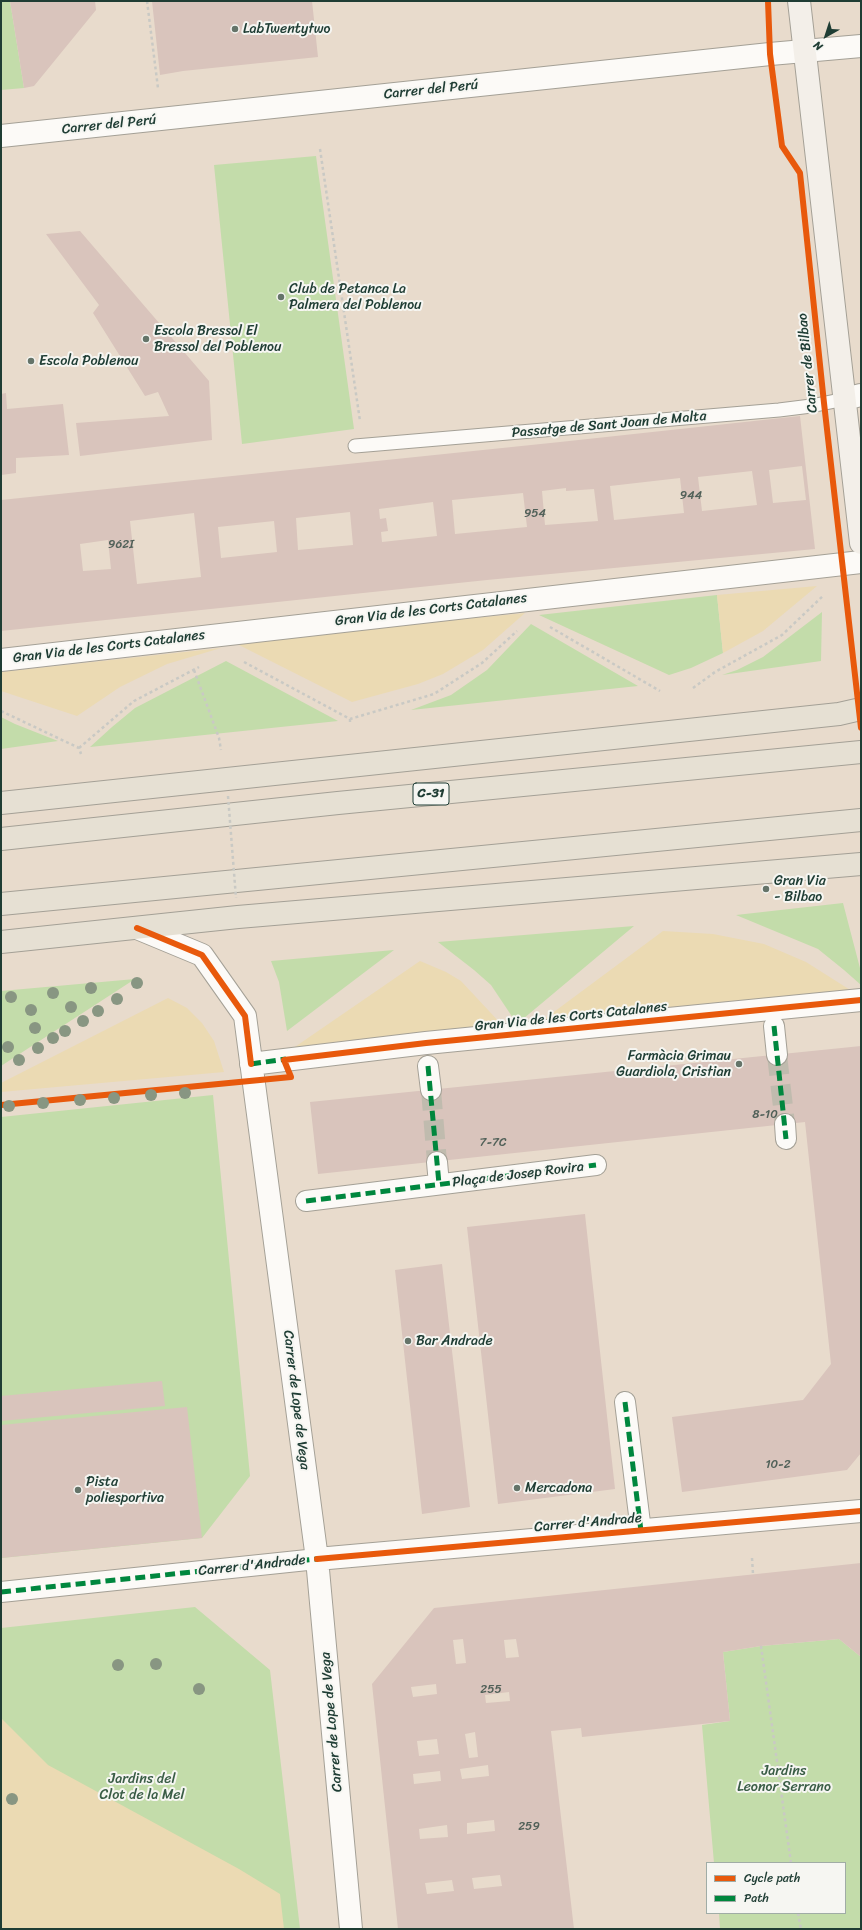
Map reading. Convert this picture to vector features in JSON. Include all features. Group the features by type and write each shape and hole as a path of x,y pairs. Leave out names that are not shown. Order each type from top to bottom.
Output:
{"main road":[{"path":"799,1 804,51 853,397 861,542"},
{"path":"1,803 227,788 839,714 861,709"},
{"name":"C-31","path":"1,838 346,802 861,752"},
{"path":"1,904 861,820"},
{"path":"1,942 254,916 861,864"}],"street":[{"name":"Carrer del Perú","path":"1,136 861,46"},
{"name":"Gran Via de les Corts Catalanes","path":"1,660 222,634 530,608 861,562"},
{"name":"Carrer de Lope de Vega","path":"137,928 202,955 245,1016 317,1559 351,1929"},
{"name":"Gran Via de les Corts Catalanes","path":"251,1064 426,1043 861,1000"},
{"path":"774,1026 777,1055"},
{"path":"428,1066 431,1090"},
{"name":"Plaça de Josep Rovira","path":"437,1162 439,1184"},
{"name":"Plaça de Josep Rovira","path":"306,1200 596,1165"},
{"path":"625,1402 641,1531"},
{"name":"Carrer d'Andrade","path":"1,1592 317,1559 861,1511"}],"lane":[{"name":"Passatge de Sant Joan de Malta","path":"360,446 778,410 811,406 853,397"}],"path":[{"path":"147,1 158,88"},
{"path":"320,149 360,446"},
{"path":"693,688 715,672 782,635 828,591"},
{"path":"222,634 228,653 350,719 434,694 482,663 530,608 660,691"},
{"path":"79,748 134,700 201,666"},
{"path":"194,670 219,738 227,788 236,898"},
{"path":"1,711 79,748 81,754"},
{"path":"350,719 350,724"},
{"path":"752,1558 753,1574"},
{"path":"761,1646 791,1862"},
{"path":"798,1914 800,1929"}],"green space":[{"path":"1,1 10,1 24,88 1,90"},
{"name":"Club de Petanca La Palmera del Poblenou","path":"316,156 354,429 242,444 214,165"},
{"path":"717,595 723,653 691,668 669,675 539,615"},
{"path":"822,612 821,661 722,675 737,670 763,657"},
{"path":"531,624 638,686 411,710 451,695 487,670"},
{"path":"226,661 338,721 90,747 135,708"},
{"path":"1,717 15,724 58,741 1,749"},
{"path":"843,903 861,972 861,985 818,949 736,915"},
{"path":"634,926 517,1024 491,985 438,942"},
{"path":"394,950 287,1031 279,982 271,961"},
{"path":"135,979 1,1066 1,991"},
{"path":"213,1095 250,1476 202,1538 1,1558 1,1117"},
{"name":"Jardins del Clot de la Mel","path":"195,1607 270,1670 300,1929 1,1929 1,1628"},
{"name":"Jardins Leonor Serrano","path":"839,1639 861,1657 861,1929 720,1929 719,1914 846,1914 846,1862 714,1862 702,1725 730,1721 723,1652 761,1646"}],"sand":[{"path":"817,586 763,631 723,653 717,595"},
{"path":"525,613 483,650 443,674 418,684 352,702 233,642"},
{"path":"221,648 167,664 120,687 77,716 1,691 1,672"},
{"path":"663,931 713,934 764,944 806,962 855,993 539,1023"},
{"path":"420,961 446,972 461,981 503,1026 289,1051"},
{"path":"168,998 187,1008 202,1023 214,1041 224,1072 1,1092 1,1083"},
{"path":"1,1718 48,1765 239,1869 280,1894 284,1929 1,1929"}],"building":[{"path":"10,1 95,1 96,10 34,86 24,88"},
{"name":"LabTwentytwo","path":"152,1 312,1 318,57 183,71 160,75"},
{"path":"80,231 209,381 212,440 80,456 76,423 169,416 158,392 145,396 93,313 99,305 46,234"},
{"path":"6,393 7,409 63,404 69,455 16,458 16,473 1,475 1,394"},
{"path":"800,416 815,549 487,580 1,631 1,500","holes":["802,466 806,500 773,503 769,470","752,471 757,505 702,511 698,477","680,478 684,513 614,520 610,486","566,488 566,491 594,489 598,521 545,525 542,491","523,493 527,527 455,534 452,500","433,502 437,536 382,542 381,532 388,531 386,518 380,519 379,509","350,512 353,545 298,550 296,518","194,513 201,577 137,584 130,521","274,521 277,552 221,558 218,527","108,540 111,569 83,571 80,544"]},
{"path":"861,1046 861,1453 847,1470 682,1492 672,1417 803,1400 831,1364 805,1122 318,1174 310,1102"},
{"path":"585,1214 615,1489 498,1504 467,1227"},
{"path":"442,1264 470,1507 422,1514 395,1270"},
{"path":"162,1381 165,1406 1,1421 1,1396"},
{"path":"187,1407 202,1538 1,1558 1,1425"},
{"path":"861,1563 861,1657 839,1639 761,1646 723,1652 730,1721 582,1737 581,1728 551,1731 574,1929 398,1929 372,1684 434,1608","holes":["463,1639 466,1663 456,1664 453,1640","516,1639 519,1657 506,1658 504,1640","436,1684 437,1694 413,1697 411,1687","509,1692 510,1701 486,1703 485,1695","475,1732 478,1757 469,1758 465,1734","437,1739 439,1754 419,1756 417,1741","488,1765 489,1776 462,1779 460,1769","440,1771 441,1781 414,1784 413,1774","494,1820 495,1831 467,1834 467,1823","447,1825 448,1837 420,1839 419,1829","500,1875 502,1886 474,1889 472,1878","452,1880 454,1891 427,1894 425,1883"]}],"tunnel":[{"path":"777,1055 785,1124"},
{"path":"431,1090 437,1162"}],"marked path":[{"path":"774,1026 786,1139"},
{"path":"251,1064 286,1059"},
{"path":"428,1066 439,1184"},
{"path":"306,1201 596,1165"},
{"path":"625,1402 641,1531"},
{"path":"1,1592 317,1559"}],"cycle path":[{"name":"Carrer de Bilbao","path":"768,1 770,54 782,146 800,173 824,403 861,728"},
{"path":"137,928 202,955 245,1016 251,1064"},
{"path":"1,1105 291,1077 284,1060 426,1043 861,1000"},
{"path":"317,1559 861,1511"}],"place":[{"name":"LabTwentytwo","path":"235,29"},
{"name":"Club de Petanca La Palmera del Poblenou","path":"281,297"},
{"name":"Escola Bressol El Bressol del Poblenou","path":"146,339"},
{"name":"Escola Poblenou","path":"31,361"},
{"name":"Gran Via - Bilbao","path":"766,889"},
{"name":"Farmàcia Grimau Guardiola, Cristian","path":"739,1064"},
{"name":"Bar Andrade","path":"408,1341"},
{"name":"Mercadona","path":"517,1488"},
{"name":"Pista poliesportiva","path":"78,1490"}]}
